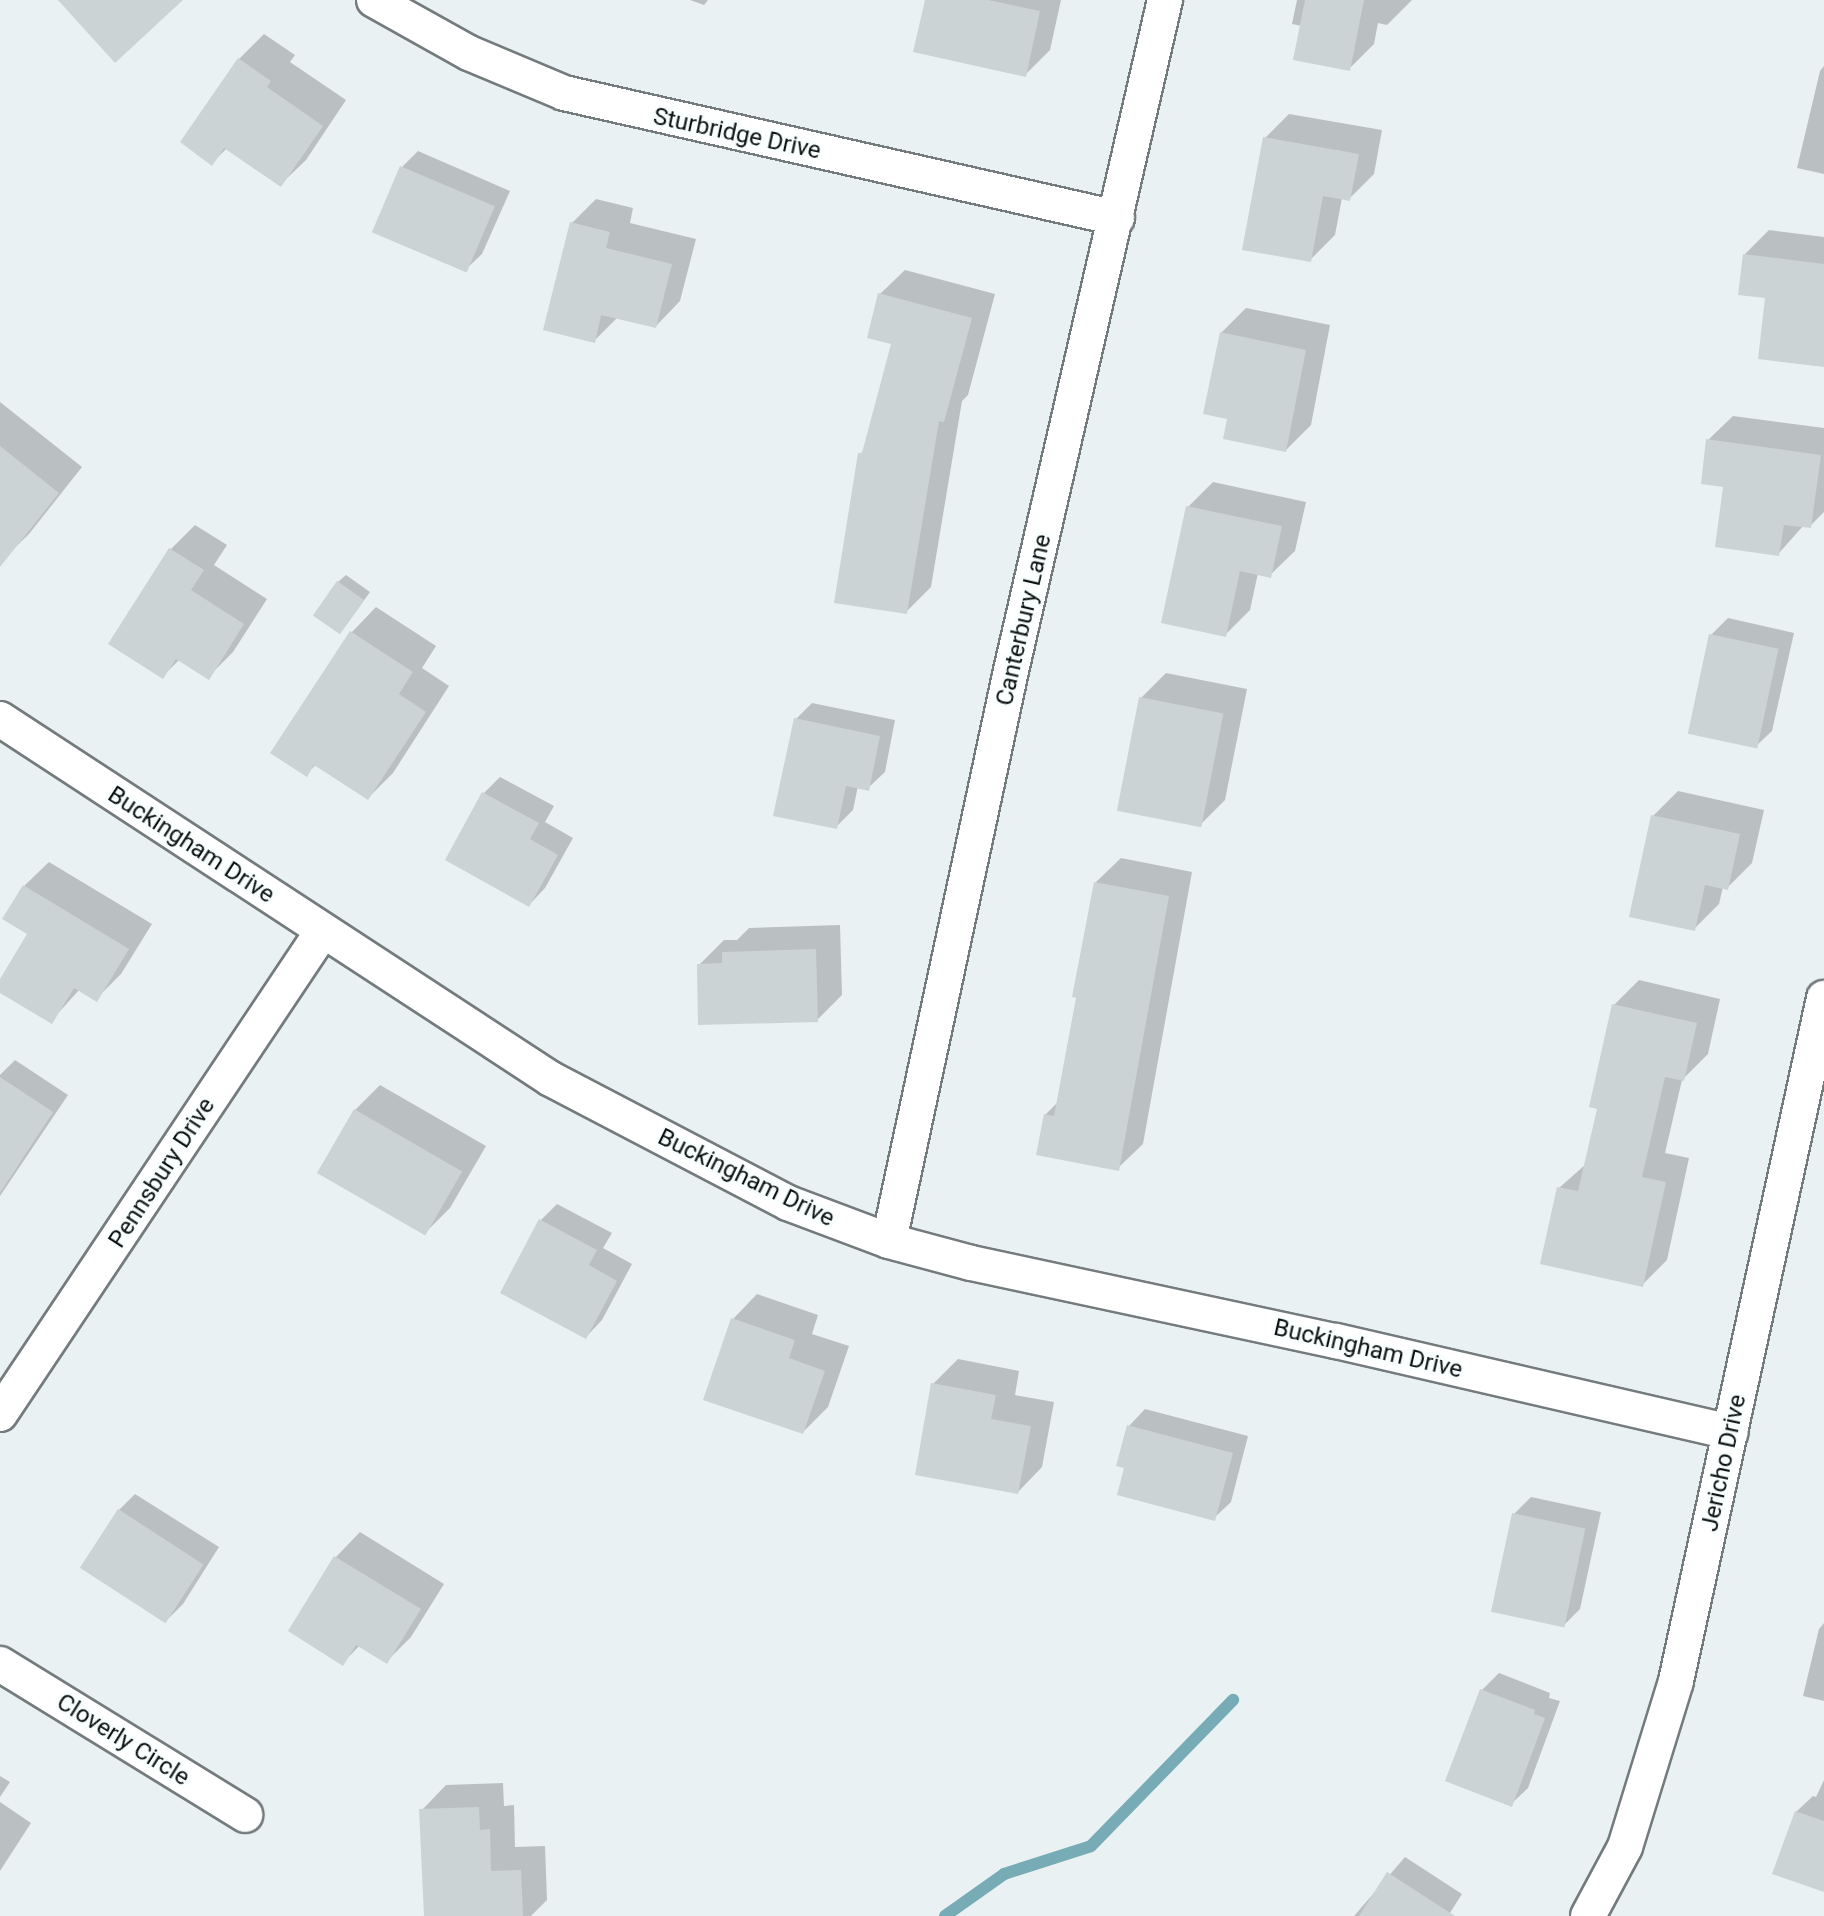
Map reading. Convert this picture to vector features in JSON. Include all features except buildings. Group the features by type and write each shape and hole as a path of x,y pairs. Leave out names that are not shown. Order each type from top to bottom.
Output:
{"street":[{"name":"Sturbridge Drive","path":"374,0 469,53 564,93 1117,218"},
{"name":"Canterbury Lane","path":"889,1241 1010,675 1165,0"},
{"name":"Buckingham Drive","path":"0,719 551,1079 788,1203 889,1241 971,1263 1336,1341 1731,1432"},
{"name":"Pennsbury Drive","path":"0,1414 322,932"},
{"name":"Jericho Drive","path":"1588,1916 1625,1847 1649,1779 1676,1681 1824,998"},
{"name":"Cloverly Circle","path":"0,1664 245,1815"}],"waterway":[{"path":"945,1916 1004,1874 1091,1846 1233,1700"}]}
